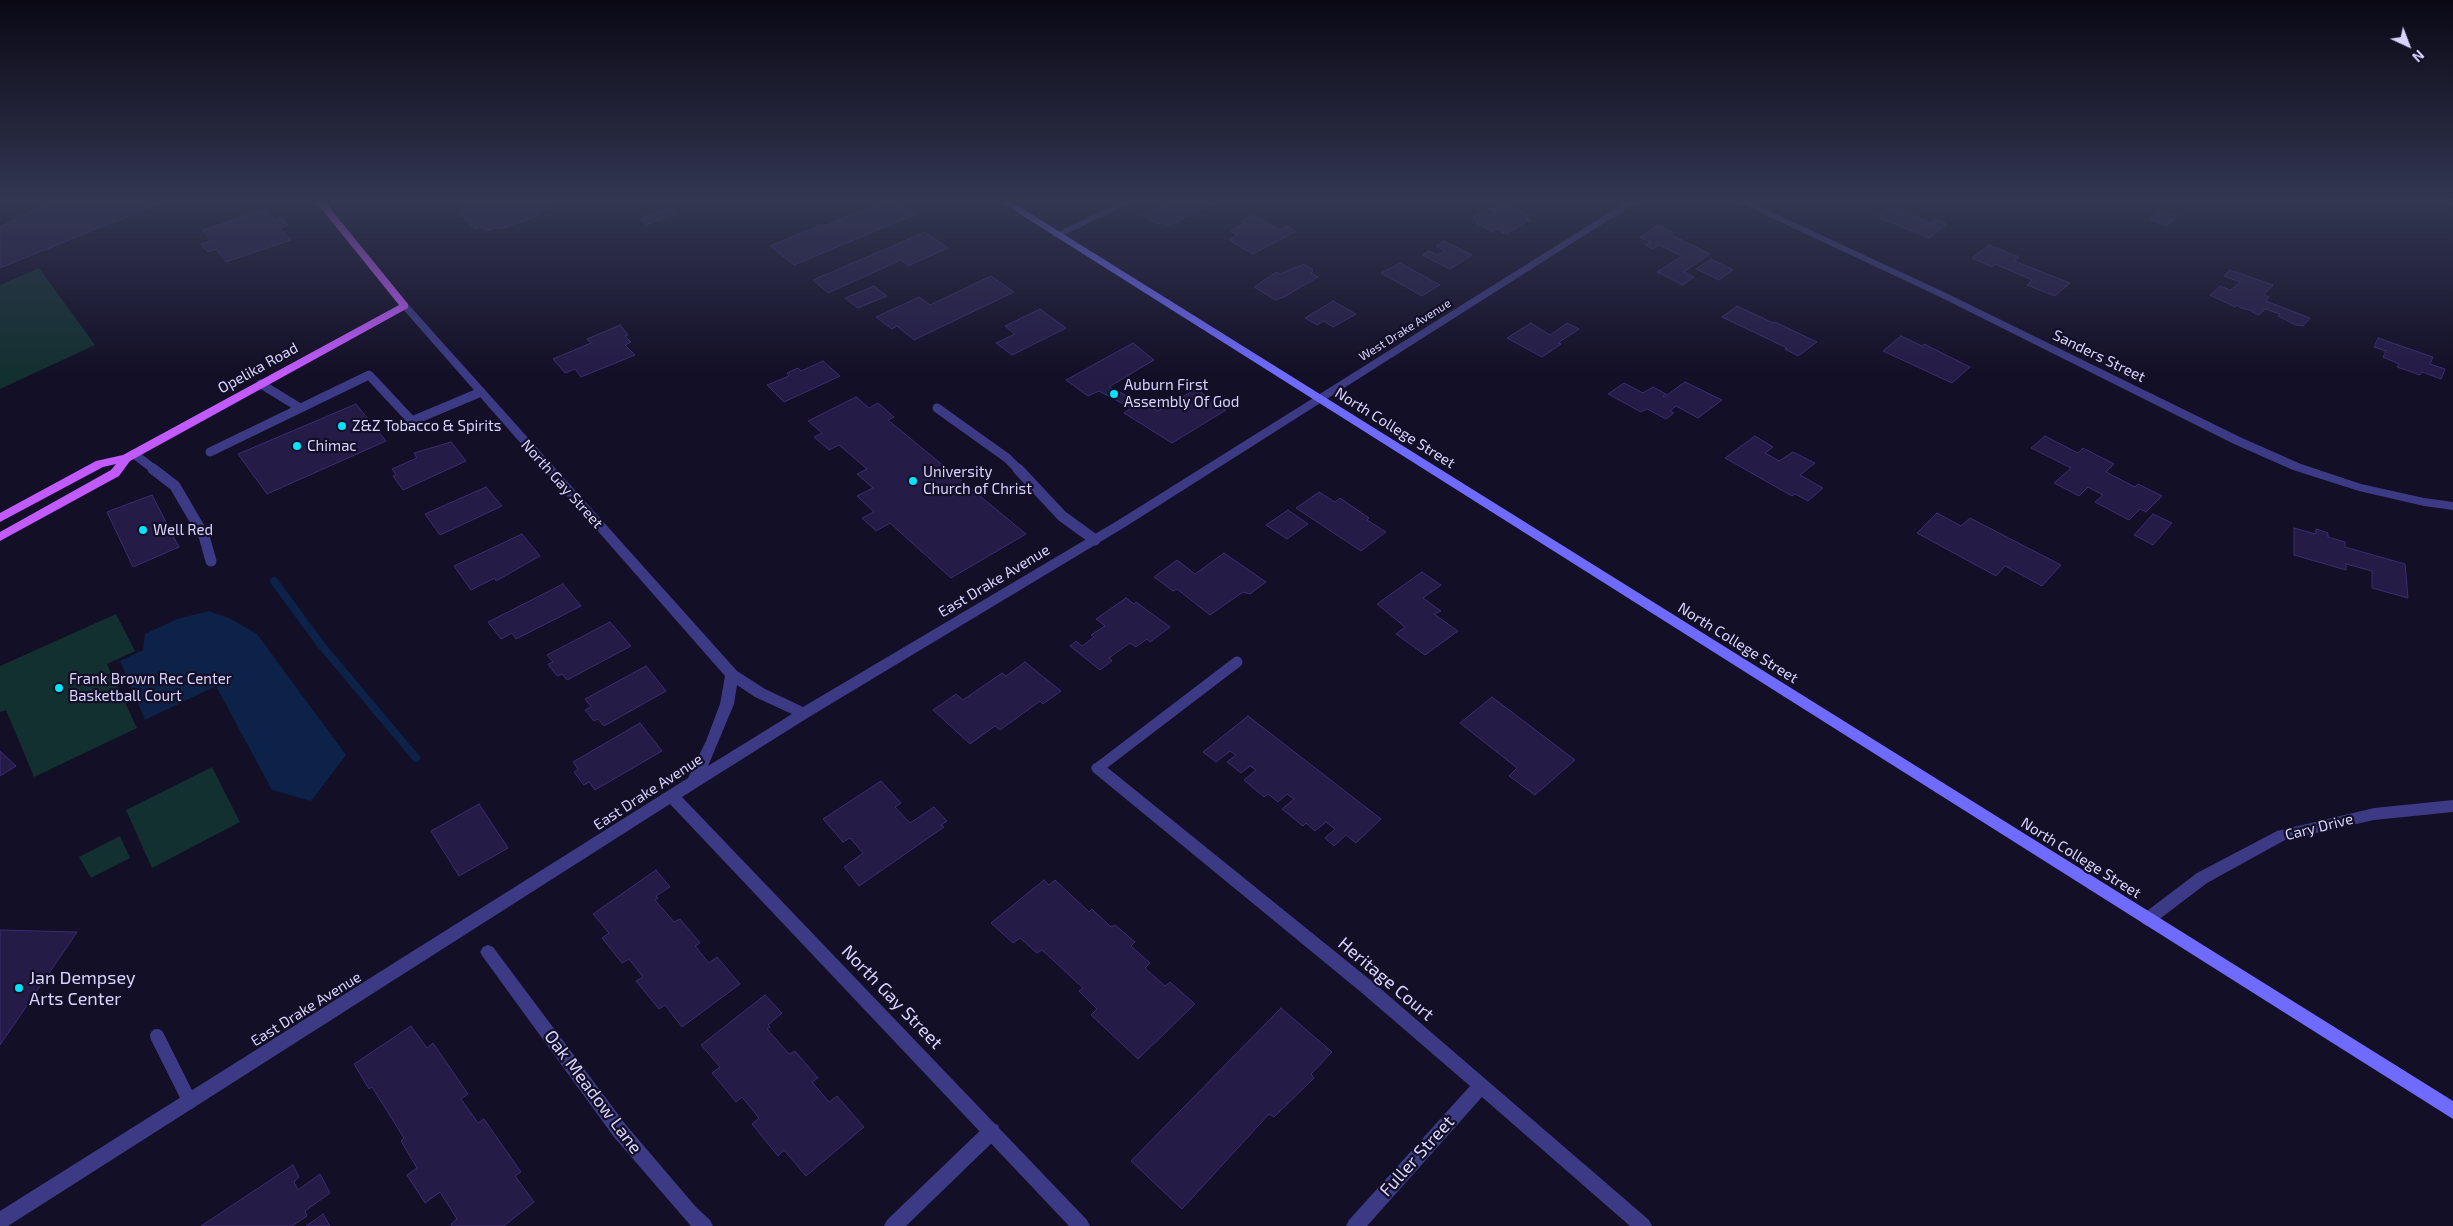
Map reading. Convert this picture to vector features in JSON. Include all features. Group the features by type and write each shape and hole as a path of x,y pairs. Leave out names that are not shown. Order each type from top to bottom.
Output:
{"main road":[{"name":"North Gay Street","path":"367,259 405,306"},
{"name":"North College Street","path":"1095,259 2453,1112"},
{"name":"Opelika Road","path":"0,518 100,464 130,456 405,306"},
{"name":"Opelika Road","path":"0,538 115,473 130,456"}],"street":[{"name":"West Drake Avenue","path":"1318,400 1542,259"},
{"name":"Sanders Street","path":"1866,259 1933,290 2238,442 2297,467 2359,487 2424,502 2453,506"},
{"name":"North Gay Street","path":"405,306 732,675 760,693 804,713"},
{"name":"East Drake Avenue","path":"0,1221 693,782 804,713 1095,540 1318,400"},
{"path":"693,782 724,714 732,675"},
{"name":"Heritage Court","path":"1098,768 1360,981 1480,1087 1643,1226"},
{"name":"North Gay Street","path":"672,796 1081,1226"},
{"name":"Cary Drive","path":"2148,919 2202,878 2282,835 2374,814 2453,806"},
{"name":"Oak Meadow Lane","path":"488,952 620,1131 690,1213 704,1226"},
{"name":"Fuller Street","path":"1355,1226 1480,1087"},
{"path":"893,1226 992,1131"}],"lane":[{"path":"210,452 369,375 412,421 481,392"},
{"path":"261,384 300,408"},
{"path":"936,408 1007,458 1062,516 1095,540"},
{"path":"130,456 175,486 204,536 211,561"},
{"path":"1098,768 1238,662"},
{"path":"157,1036 190,1102"}],"green space":[{"path":"39,268 95,345 0,389 0,285"},
{"name":"Frank Brown Rec Center Basketball Court","path":"116,614 135,651 107,664 137,728 34,777 6,710 0,712 0,666"},
{"path":"212,767 240,822 152,868 126,810"},
{"path":"120,836 130,858 91,878 79,857"}],"water":[{"path":"209,611 231,619 257,634 346,755 311,801 272,790 216,686 145,720 120,661 143,650 145,634 177,619"}],"building":[{"path":"0,259 22,259 0,268"},
{"path":"787,259 808,259 794,265"},
{"path":"862,259 923,259 908,266 901,260 828,293 813,280"},
{"path":"1430,259 1465,259 1450,269"},
{"path":"1677,259 1702,259 1684,272 1694,277 1683,285 1657,272"},
{"path":"1711,259 1733,270 1719,280 1696,269"},
{"path":"1975,259 2016,259 2014,261 2070,283 2055,296 2027,285 2032,280 1995,264 1992,267"},
{"path":"1400,263 1440,285 1422,296 1381,273"},
{"path":"1304,264 1313,270 1311,273 1318,277 1284,297 1275,300 1254,287 1276,272 1280,274"},
{"path":"2230,270 2273,285 2264,295 2269,297 2266,301 2310,318 2303,326 2296,325 2278,316 2280,314 2265,309 2259,315 2237,305 2235,307 2210,295 2220,286 2230,290 2240,282 2224,276"},
{"path":"991,276 1014,292 914,340 897,326 892,329 876,317 919,297 930,305"},
{"path":"874,286 887,296 858,308 845,298"},
{"path":"1333,301 1356,314 1333,327 1324,321 1317,325 1305,318"},
{"path":"1737,306 1817,342 1798,356 1785,349 1787,348 1722,317"},
{"path":"1040,309 1066,328 1012,355 996,343 1015,334 1005,326"},
{"path":"1531,323 1550,335 1567,323 1579,329 1558,343 1561,344 1542,357 1507,338"},
{"path":"620,325 628,335 625,336 631,342 625,345 635,355 581,377 575,369 565,373 553,359 591,343 587,339"},
{"path":"1901,336 1922,346 1924,344 1970,367 1952,383 1883,351"},
{"path":"2378,338 2433,357 2430,364 2445,369 2441,379 2422,372 2420,375 2397,367 2399,364 2383,357 2386,351 2374,347"},
{"name":"Auburn First Assembly Of God","path":"1133,343 1154,360 1109,387 1158,411 1196,389 1226,410 1172,443 1124,413 1131,408 1099,391 1088,396 1066,380"},
{"path":"823,361 840,376 784,402 767,385 789,376 787,373 798,368 801,371"},
{"path":"1685,382 1722,400 1698,418 1676,406 1670,411 1674,413 1666,419 1647,409 1641,412 1608,394 1624,383 1643,393 1653,387 1666,394 1664,397"},
{"name":"University Church of Christ","path":"856,397 869,408 878,403 894,417 888,420 1026,534 951,578 890,523 876,531 862,518 874,512 857,496 873,488 857,474 867,469 839,445 829,450 814,437 822,433 808,421"},
{"path":"356,404 386,441 267,494 238,454"},
{"path":"1755,436 1773,447 1765,453 1779,461 1793,452 1815,463 1800,475 1823,488 1808,501 1795,494 1792,496 1725,458"},
{"path":"2045,436 2078,453 2083,448 2114,464 2106,472 2135,487 2138,484 2162,496 2146,512 2140,509 2129,520 2095,502 2103,495 2088,487 2079,496 2054,483 2071,468 2031,448"},
{"path":"451,442 466,461 403,490 393,476 396,475 392,469 417,458 414,453"},
{"path":"486,487 502,506 440,535 425,514"},
{"path":"1319,492 1335,502 1340,498 1369,518 1367,520 1386,532 1361,551 1296,508"},
{"name":"Well Red","path":"152,495 179,547 133,567 107,512"},
{"path":"1288,510 1308,524 1287,539 1266,525"},
{"path":"1937,513 1961,526 1970,518 2061,565 2042,586 2005,566 1996,576 1917,533"},
{"path":"2153,514 2172,523 2153,545 2134,535"},
{"path":"2294,528 2316,534 2316,529 2328,533 2328,537 2345,542 2345,547 2405,564 2408,598 2372,588 2372,571 2346,564 2346,570 2294,555"},
{"path":"522,534 540,556 496,581 495,578 471,590 454,566"},
{"path":"1224,553 1266,582 1250,594 1243,592 1210,615 1177,589 1173,591 1154,577 1177,560 1195,574"},
{"path":"1422,572 1441,585 1423,598 1441,611 1434,614 1458,631 1425,655 1396,634 1405,627 1377,604"},
{"path":"563,584 581,606 516,639 512,633 501,639 488,622"},
{"path":"1126,598 1134,604 1136,602 1170,627 1150,642 1147,639 1136,647 1130,643 1109,658 1112,661 1100,670 1070,646 1076,641 1082,646 1094,637 1091,635 1105,626 1096,619"},
{"path":"610,622 631,646 567,680 562,674 557,676 548,664 553,662 547,655"},
{"path":"1025,662 1061,691 1043,704 1040,701 1000,730 995,726 970,744 933,710 956,694 963,700 1002,673 1006,676"},
{"path":"646,666 666,691 604,726 598,719 594,721 585,710 591,707 585,699"},
{"path":"1492,697 1575,760 1535,795 1509,776 1517,768 1460,723"},
{"path":"1248,716 1381,819 1356,843 1346,835 1334,846 1325,838 1335,829 1326,822 1315,831 1306,823 1303,826 1282,809 1294,799 1287,794 1278,802 1268,794 1264,797 1244,780 1256,770 1250,766 1241,773 1227,762 1236,755 1230,751 1216,762 1203,752"},
{"path":"640,723 662,751 595,790 589,782 584,785 574,772 578,769 573,762"},
{"path":"0,751 16,766 0,776"},
{"path":"881,781 901,803 895,807 910,823 934,807 947,821 941,825 944,827 859,886 844,867 863,853 850,838 843,842 823,819"},
{"path":"479,804 508,848 459,876 431,831"},
{"path":"656,870 670,887 656,896 658,898 655,900 674,922 680,919 700,943 695,946 709,963 717,957 740,984 682,1027 665,1005 659,1009 636,981 643,977 629,959 622,963 602,938 609,933 593,914"},
{"path":"1044,880 1049,885 1055,880 1089,912 1092,909 1111,927 1115,925 1135,942 1131,946 1150,963 1145,968 1165,986 1170,982 1195,1004 1138,1059 1091,1015 1097,1009 1079,991 1083,988 1042,950 1037,953 1020,938 1013,943 991,923"},
{"name":"Jan Dempsey Arts Center","path":"0,930 77,932 0,1045"},
{"path":"765,995 782,1013 768,1025 770,1027 767,1029 789,1054 795,1051 818,1078 812,1082 829,1102 837,1096 864,1127 806,1176 784,1150 778,1156 752,1124 759,1118 742,1097 736,1102 712,1073 720,1067 701,1045"},
{"path":"1281,1008 1332,1052 1311,1074 1314,1078 1274,1117 1269,1114 1182,1209 1131,1161"},
{"path":"411,1026 427,1048 433,1043 468,1094 461,1099 478,1123 484,1119 521,1172 515,1176 534,1202 504,1226 452,1226 451,1224 457,1219 440,1192 425,1203 407,1175 417,1168 401,1141 404,1138 372,1087 369,1089 354,1064"},
{"path":"293,1165 299,1177 294,1182 298,1190 320,1174 330,1193 305,1211 307,1216 292,1226 201,1226"},
{"path":"323,1214 330,1226 306,1226"}],"waterway":[{"path":"274,581 322,646 416,758"}],"place":[{"name":"Auburn First Assembly Of God","path":"1114,394"},
{"name":"Z&Z Tobacco & Spirits","path":"342,426"},
{"name":"Chimac","path":"297,446"},
{"name":"University Church of Christ","path":"913,481"},
{"name":"Well Red","path":"143,530"},
{"name":"Frank Brown Rec Center Basketball Court","path":"59,688"},
{"name":"Jan Dempsey Arts Center","path":"19,988"}]}
